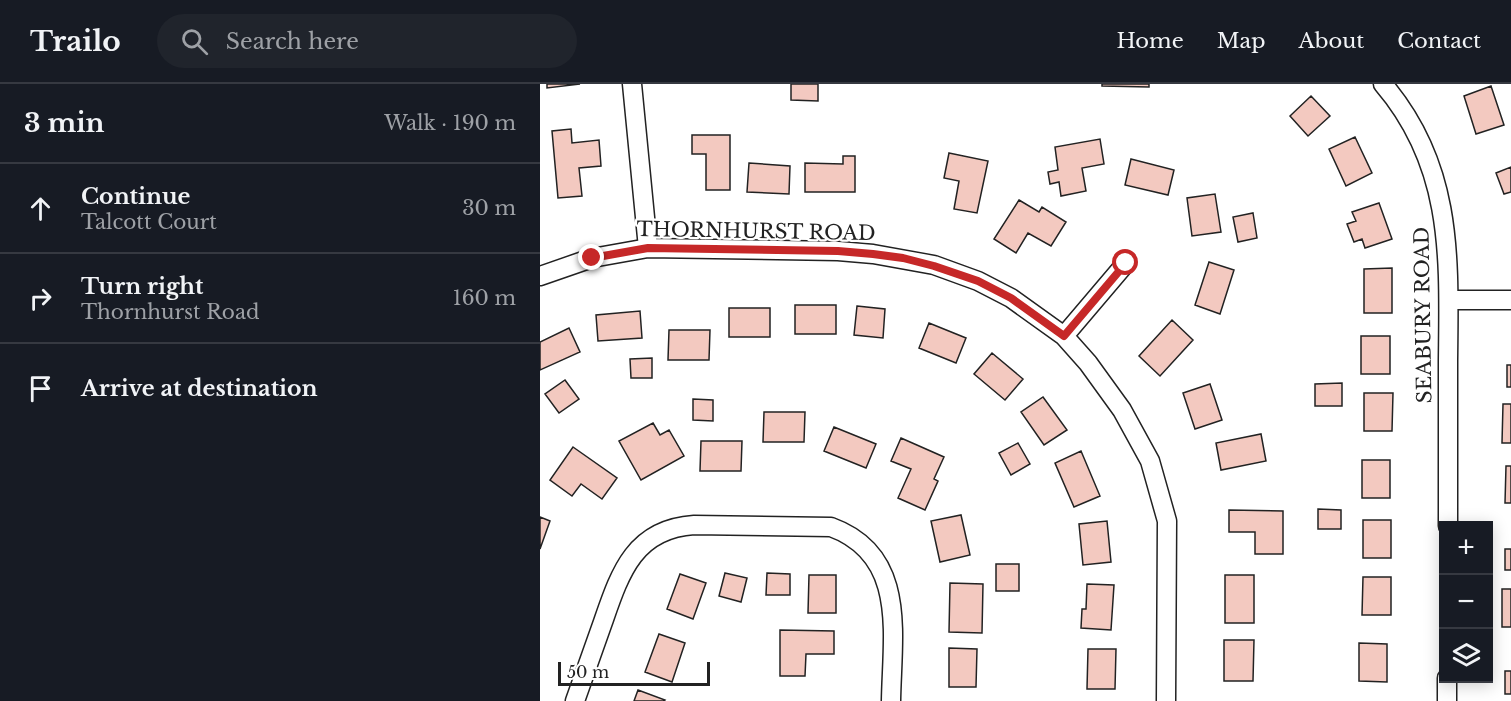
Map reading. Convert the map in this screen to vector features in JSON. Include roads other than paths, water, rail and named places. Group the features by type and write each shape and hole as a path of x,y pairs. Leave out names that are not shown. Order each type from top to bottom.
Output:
{"street":[{"path":"632,84 648,248"},
{"name":"SEABURY ROAD","path":"1383,84 1409,119 1420,141 1438,189 1446,240 1449,300 1448,521"},
{"name":"THORNHURST ROAD","path":"540,276 592,258 648,248 838,251 903,258 934,266 978,281 1011,298 1064,336 1106,385 1150,461 1167,520 1166,701"},
{"path":"1064,336 1126,263"},
{"path":"1449,300 1511,300"},
{"path":"575,701 624,567 649,540 673,528 694,525 831,527 861,543 872,553 889,588 892,605 891,701"},
{"path":"1447,683 1447,701"}]}
